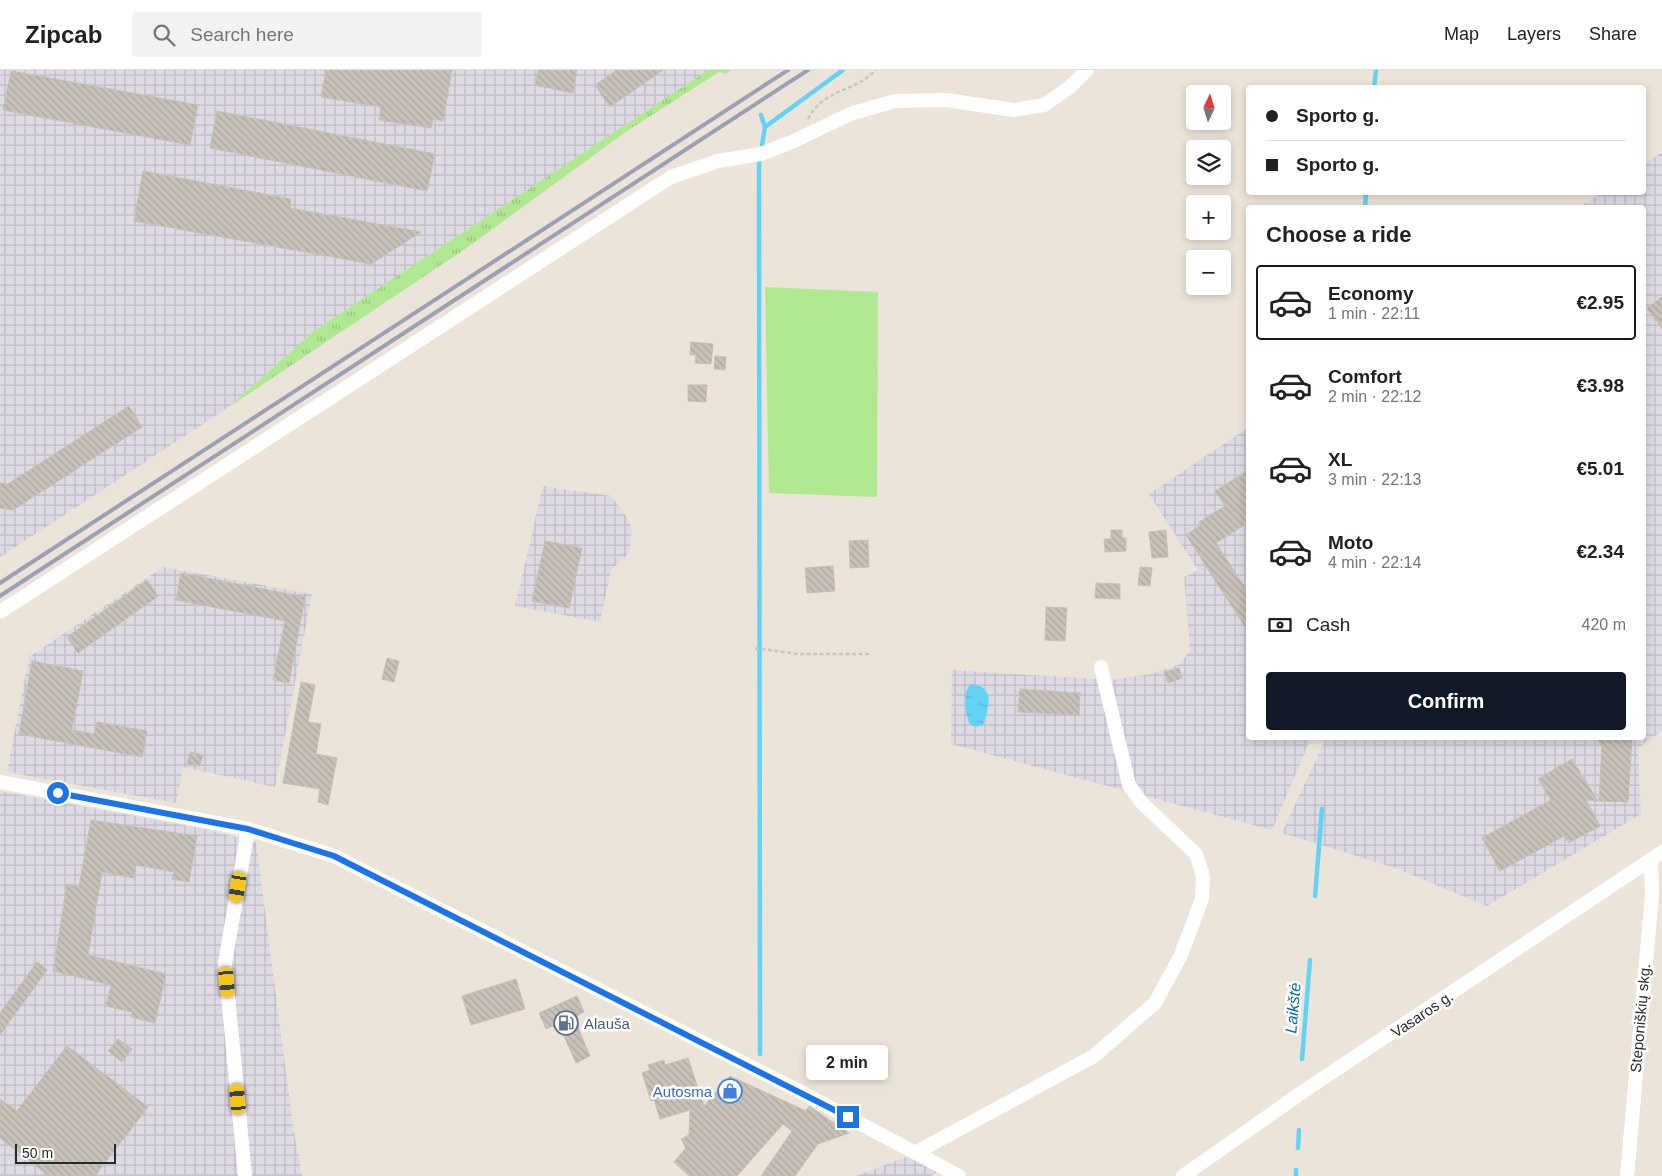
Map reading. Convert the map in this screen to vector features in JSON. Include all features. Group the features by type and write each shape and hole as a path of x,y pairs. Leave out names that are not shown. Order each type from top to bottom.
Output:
{"street":[{"path":"0,612 671,177 718,160 761,154 850,114 895,101 946,100 1014,110 1044,105 1070,87 1087,70"},
{"path":"917,1152 1094,1056 1155,1003 1181,955 1202,899 1203,876 1196,854 1142,804 1128,785 1101,668"},
{"path":"0,782 248,829 334,856 917,1152 959,1176"},
{"path":"245,1176 225,963 248,829"},
{"name":"Vasaros g.","path":"1183,1176 1304,1092 1656,856"},
{"name":"Steponiškių skg.","path":"1627,1176 1656,856"}],"path":[{"path":"802,137 815,106 828,96 857,84 876,70"},
{"path":"755,648 767,648 798,654 870,654"}],"shaded area":[{"path":"0,70 708,70 314,331 229,407 0,557"},
{"path":"1662,152 1662,731 1638,748 1641,814 1487,906 1395,868 1282,833 1325,740 1646,740 1646,205 1582,205 1598,195 1646,195 1646,163"},
{"path":"1246,429 1246,740 1310,740 1272,830 951,744 952,670 1112,680 1151,674 1180,664 1190,650 1184,577 1198,570 1149,494"},
{"path":"543,486 611,496 626,516 632,528 630,552 611,570 600,622 515,606"},
{"path":"163,567 312,594 275,787 183,767 176,803 7,772 29,657"},
{"path":"0,791 204,829 256,842 293,1126 302,1176 0,1176"},
{"path":"911,1155 937,1172 931,1176 856,1176"}],"green space":[{"path":"708,70 731,70 726,74 719,72 627,131 468,247 229,407 314,331"},
{"path":"765,287 878,292 877,497 769,493"}],"water":[{"path":"971,684 984,689 989,699 983,725 976,727 970,724 966,709 966,692"}],"building":[{"path":"326,70 452,70 443,121 433,119 431,128 379,120 381,107 321,97"},
{"path":"538,70 577,70 573,93 535,85"},
{"path":"617,70 663,70 610,107 595,85"},
{"path":"11,71 198,105 190,145 3,110"},
{"path":"217,111 435,154 427,191 210,148"},
{"path":"143,171 291,199 290,208 421,232 371,264 134,221"},
{"path":"1662,297 1662,329 1647,308"},
{"path":"691,342 713,344 711,364 695,363 696,355 690,355"},
{"path":"715,356 726,357 725,370 714,369"},
{"path":"688,385 707,385 706,402 688,401"},
{"path":"129,406 142,427 13,510 0,508 0,483 8,484"},
{"path":"1246,472 1246,524 1216,543 1246,589 1246,628 1186,535 1201,525 1199,522 1225,506 1215,491"},
{"path":"1111,530 1122,530 1122,538 1126,538 1126,551 1105,552 1104,539 1111,539"},
{"path":"1166,530 1168,557 1152,558 1149,532"},
{"path":"868,540 869,567 850,568 849,541"},
{"path":"545,541 582,548 569,608 532,601"},
{"path":"833,566 835,591 807,593 805,568"},
{"path":"1140,567 1152,568 1150,586 1138,585"},
{"path":"181,573 305,597 289,683 273,680 285,621 176,600"},
{"path":"147,580 158,596 78,653 67,637"},
{"path":"1096,583 1120,584 1120,599 1095,598"},
{"path":"1046,607 1067,608 1065,641 1045,640"},
{"path":"387,658 399,661 394,682 382,679"},
{"path":"32,661 83,671 72,730 94,734 97,722 147,731 142,757 19,734"},
{"path":"1179,668 1182,678 1168,683 1164,672"},
{"path":"301,682 315,685 308,722 321,724 316,754 337,758 328,805 318,802 320,789 283,783"},
{"path":"1020,689 1080,693 1079,715 1018,712"},
{"path":"1598,740 1632,740 1628,802 1599,801 1602,746"},
{"path":"190,752 203,755 200,766 187,764"},
{"path":"1572,759 1598,801 1586,800 1600,826 1569,843 1564,836 1500,871 1482,838 1551,800 1538,779"},
{"path":"91,820 197,836 189,882 172,879 174,872 136,865 134,878 102,872 88,955 166,974 155,1023 131,1017 132,1012 106,1006 111,985 53,971 67,884 79,886"},
{"path":"37,962 47,970 0,1035 0,1013"},
{"path":"516,979 525,1009 471,1025 462,996"},
{"path":"577,996 584,1012 577,1016 579,1030 590,1056 576,1063 564,1036 553,1026 546,1029 539,1013"},
{"path":"118,1039 132,1049 122,1062 108,1051"},
{"path":"67,1046 148,1107 95,1176 49,1176 0,1138 0,1099 17,1111"},
{"path":"688,1058 704,1106 730,1076 806,1111 809,1106 849,1133 818,1144 795,1176 761,1176 792,1131 783,1124 737,1176 689,1176 674,1162 686,1148 681,1139 689,1135 690,1110 660,1119 654,1100 651,1101 642,1073 650,1070 648,1065 664,1060 665,1065"}],"waterway":[{"path":"765,127 843,70"},
{"name":"Laikštė","path":"1374,85 1376,70"},
{"path":"761,115 765,127 762,145"},
{"path":"759,162 760,1054"},
{"name":"Laikštė","path":"1365,205 1366,195"},
{"name":"Laikštė","path":"1315,896 1322,809"},
{"name":"Laikštė","path":"1302,1059 1310,960"},
{"name":"Laikštė","path":"1298,1148 1299,1130"},
{"name":"Laikštė","path":"1296,1170 1296,1176"}],"railway":[{"path":"0,583 788,70"},
{"path":"0,596 808,70"}],"place":[{"name":"Alauša","path":"566,1023"},
{"name":"Autosma","path":"730,1091"}],"route":[{"path":"58,793 248,829 334,856 848,1117"}]}
